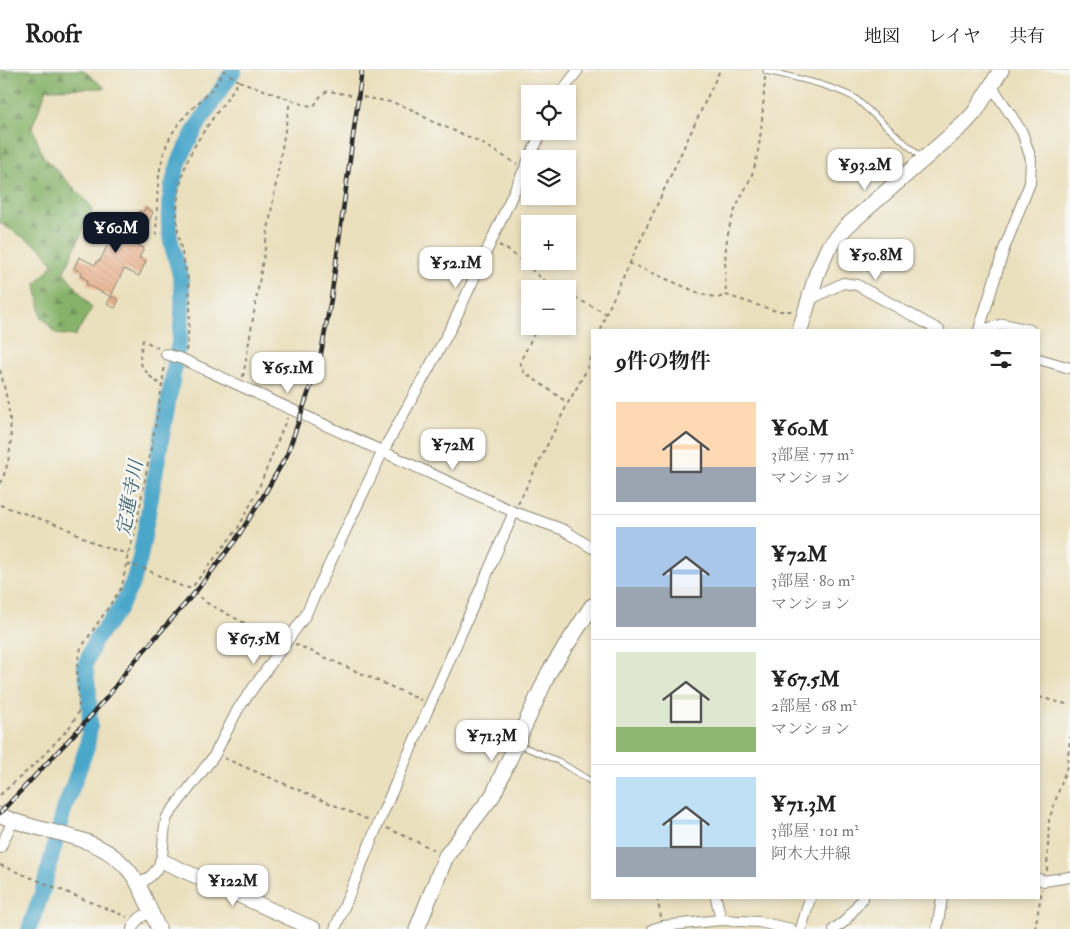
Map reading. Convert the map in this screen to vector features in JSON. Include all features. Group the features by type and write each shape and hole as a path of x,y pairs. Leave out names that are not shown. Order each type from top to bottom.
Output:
{"main road":[{"path":"800,329 817,273 828,248 847,226 965,123 975,112 1001,70"},
{"path":"417,929 446,856 493,795 549,672 591,608"}],"street":[{"path":"567,85 578,70"},
{"path":"980,329 1004,249 1030,183 1031,159 1022,132 991,85"},
{"path":"138,885 149,879 162,861 164,825 167,817 215,754 238,709 305,616 382,453 452,326 521,178"},
{"path":"807,305 844,283 857,285 937,329"},
{"path":"984,329 1003,324 1026,329"},
{"path":"166,354 291,409 382,453 514,512 564,530 591,547"},
{"path":"1040,359 1070,368"},
{"path":"335,929 378,824 514,512"},
{"path":"0,848 6,818 95,846 124,865 138,885 159,929"},
{"path":"162,861 314,929"},
{"path":"1041,880 1070,877"},
{"path":"716,899 722,920"},
{"path":"801,929 810,899"},
{"path":"834,929 844,922 861,899"},
{"path":"937,929 942,899"},
{"path":"134,925 150,912"},
{"path":"658,928 722,920 758,922 791,929"}],"lane":[{"path":"766,71 846,93 855,98 924,159"},
{"path":"517,744 558,761 591,781"}],"path":[{"path":"601,329 606,314 720,70"},
{"path":"156,235 159,178 165,146 181,120 219,80 223,71 239,81 290,101 314,106 322,94 328,90 391,102 409,108 431,121 476,140 521,167"},
{"path":"726,295 724,252 726,239 736,209 755,166 759,145 766,71"},
{"path":"183,360 190,317 190,297 185,261 178,236 178,198 192,152 239,81"},
{"path":"242,387 290,101"},
{"path":"492,241 504,247 544,280"},
{"path":"630,264 699,293 718,298 726,295 776,311 807,305"},
{"path":"576,298 606,314"},
{"path":"534,335 520,362 524,372 568,403"},
{"path":"0,795 36,763 70,728 79,710 77,663 81,648 122,587 128,554 134,536 162,384 166,354 143,340 140,356 142,368 158,383 162,384"},
{"path":"514,512 586,371 591,356"},
{"path":"0,370 10,421 11,440 10,458 0,484"},
{"path":"127,564 144,568 183,588 193,586 238,528 258,490 291,409"},
{"path":"0,505 64,527 96,544 128,554"},
{"path":"200,597 208,603 286,643 430,704"},
{"path":"1040,697 1070,705"},
{"path":"1041,880 1048,870 1049,820 1067,766 1070,736"},
{"path":"215,754 378,824 446,856"},
{"path":"0,865 134,925"},
{"path":"657,899 658,928"},
{"path":"1035,929 1039,899"}],"green space":[{"path":"0,70 83,70 105,88 47,89 32,127 43,156 93,208 64,272 92,308 75,336 56,334 41,316 36,284 53,264 42,249 0,223"}],"building":[{"path":"145,208 153,212 148,224 146,223 135,244 144,248 139,258 146,261 139,276 124,269 111,296 119,300 115,308 107,304 111,297 86,284 88,280 80,276 82,272 74,268 79,257 95,265 98,260 100,261 108,244 97,238 109,215 127,223 130,219 134,221 139,211 143,212"}],"waterway":[{"name":"定蓮寺川","path":"29,929 42,893 64,810 87,747 90,726 89,693 85,666 95,640 118,611 133,582 140,558 182,319 181,281 170,236 169,212 171,189 177,168 196,128 234,70"}],"railway":[{"path":"0,813 80,728 109,695 127,670 198,589 235,541 287,455 320,359 331,299 362,70"}]}
